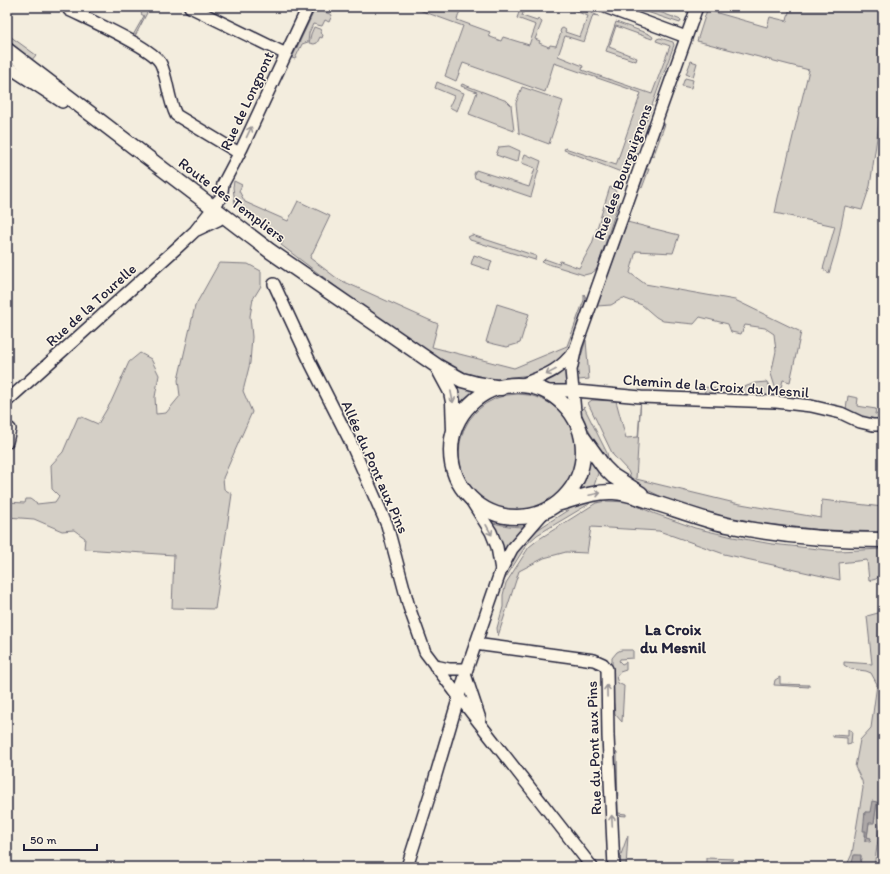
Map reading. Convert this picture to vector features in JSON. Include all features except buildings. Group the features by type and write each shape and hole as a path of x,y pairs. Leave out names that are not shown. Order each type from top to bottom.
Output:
{"main road":[{"name":"Route des Templiers","path":"8,55 217,209 270,251 437,366 462,380 501,388"},
{"name":"Route des Templiers","path":"437,366 451,392 453,402 454,432"},
{"path":"662,505 634,490 613,476 604,467 563,404 544,391 531,387 518,386 501,388 485,394 472,404 461,417 454,432 451,455 453,466 462,488 469,497 480,506 492,512 506,516 519,517 533,515 595,493 614,492 662,505 716,523 777,535 813,538 883,540"},
{"path":"552,507 567,495 580,473 583,460 583,447 579,428"}],"street":[{"path":"190,7 286,54"},
{"name":"Rue de Longpont","path":"217,209 221,198 223,184 240,153 308,7"},
{"path":"606,7 686,37"},
{"name":"Rue des Bourguignons","path":"579,428 571,370 576,347 697,7"},
{"path":"69,10 141,46 153,55 161,63 176,114 229,148 240,153"},
{"path":"8,55 62,102"},
{"name":"Rue de la Tourelle","path":"7,401 195,231 217,209"},
{"name":"Allée du Pont aux Pins","path":"274,284 311,364 350,441 387,525 409,607 425,652 459,697"},
{"name":"Rue des Bourguignons","path":"518,386 553,372 567,361 576,347"},
{"name":"Chemin de la Croix du Mesnil","path":"544,391 573,391 648,397 776,402 811,406 841,413 860,422 883,425"},
{"path":"7,428 10,429 7,442"},
{"path":"469,497 491,532 498,547 501,570"},
{"path":"407,867 466,671 501,570 512,549 552,507"},
{"name":"Rue du Pont aux Pins","path":"475,644 594,660 603,664 607,669 608,736 614,867"},
{"path":"435,666 466,671"},
{"path":"466,671 482,725"},
{"path":"459,697 592,867"}],"shaded area":[{"path":"145,7 150,7 134,38 132,37 144,16 141,14"},
{"path":"316,7 323,7 322,11 332,15 329,22 325,20 322,26 313,24 309,33 308,42 302,44 295,59 292,58"},
{"path":"411,7 437,7 450,12 452,7 461,7 457,20 490,32 488,36 501,41 503,37 529,45 536,25 517,18 521,7 525,7 522,16 537,21 538,19 542,22 535,39 540,41 539,43 549,47 550,45 556,46 561,29 563,28 566,30 565,32 580,37 588,16 565,7 576,7 599,16 593,15 584,42 565,36 558,56 583,66 582,70 652,94 670,46 656,41 660,38 673,42 674,45 628,171 621,172 564,150 565,148 616,165 641,93 554,63 545,92 463,63 456,81 445,76 463,26"},
{"path":"632,7 646,7 681,20 680,23"},
{"path":"790,7 883,7 883,96 870,186 862,210 845,206 837,246 829,273 823,269 835,226 775,213 809,70 697,41 707,10 767,27 770,17 787,21"},
{"path":"616,22 649,34 653,37 652,39 616,26 609,47 637,58 636,61 606,51"},
{"path":"314,27 322,30 320,33 323,35 317,43 314,44 309,43"},
{"path":"7,34 36,55 31,61 7,43"},
{"path":"691,61 697,63 693,77 686,74"},
{"path":"685,78 693,80 691,88 682,86"},
{"path":"437,82 464,93 457,111 449,107 454,96 435,88"},
{"path":"462,84 507,101 511,105 514,131 469,114 477,92 461,86"},
{"path":"522,87 563,101 549,144 519,133 516,103"},
{"path":"660,124 665,124 653,157 650,153"},
{"path":"509,146 520,151 518,161 516,162 496,155 499,147"},
{"path":"525,154 541,161 531,197 475,178 474,174 476,170 529,187 535,168 522,163"},
{"path":"649,169 642,188 638,185 644,170"},
{"path":"234,181 242,185 239,191 245,202 288,221 298,201 330,216 310,258 338,279 438,324 432,347 514,368 567,346 584,300 584,294 587,300 571,348 562,359 539,374 487,380 459,375 360,305 281,245 283,242 235,204 233,187"},
{"path":"610,187 616,192 618,204 597,269 592,273 584,275 542,262 545,259 559,264 560,261 579,268 592,244"},
{"path":"627,222 679,235 673,253 636,251 630,273 645,284 735,300 801,332 790,382 783,380 780,391 776,390 771,374 776,351 774,334 765,328 745,325 741,334 731,332 728,324 700,317 694,324 663,321 642,305 623,298 611,305 597,306"},
{"path":"472,235 536,256 535,260 470,240 468,237"},
{"path":"474,255 492,261 489,270 471,264"},
{"path":"219,263 248,264 261,271 261,286 253,299 250,316 252,337 250,363 243,391 252,412 223,478 224,489 232,494 215,609 172,608 174,555 84,549 85,538 74,530 62,531 34,519 7,517 7,502 25,503 26,499 30,499 37,504 55,502 59,496 52,489 51,465 63,452 78,417 82,417 98,424 111,402 129,362 140,353 151,359 159,375 155,397 156,414 166,413 180,396 178,380 195,306"},
{"path":"497,304 529,314 520,343 507,347 486,342"},
{"path":"586,340 589,379 579,380 576,378 577,369"},
{"path":"570,361 567,386 546,386 536,382"},
{"path":"447,375 482,388 457,409"},
{"path":"767,382 774,395 773,398 704,395 706,387 723,390 739,389 755,383"},
{"path":"518,394 529,395 551,404 567,420 576,442 576,464 567,486 551,502 529,511 518,512 507,511 485,502 469,486 460,464 459,453 460,442 469,420 485,404 507,395"},
{"path":"848,396 858,398 857,406 876,409 875,414 883,415 883,420 880,421 850,414 846,409"},
{"path":"641,397 636,479 735,503 821,518 822,500 883,507 883,532 823,530 766,524 713,514 670,501 633,483 628,471 613,455 588,403 592,400 616,401 626,438 638,437"},
{"path":"584,407 607,453 608,457 606,462 580,411"},
{"path":"591,453 600,467 593,489 578,495 588,472"},
{"path":"592,500 589,504 537,535 527,544 503,582 505,573 514,555 529,535 579,503"},
{"path":"606,501 628,502 653,513 695,528 772,544 838,551 883,549 883,572 876,579 869,581 867,560 839,563 840,580 724,554 659,531 591,527 587,553 566,552 544,558 519,571 498,636 497,628 503,607 503,595 506,583 529,547 596,503"},
{"path":"490,522 509,526 528,527 503,558"},
{"path":"883,594 883,806 874,867 860,867 861,856 855,855 850,867 846,867 852,854 863,788 862,781 855,767 860,740 871,728 877,684 871,673 851,669 844,665 844,662 872,664 867,616 878,613 881,609 881,599","holes":["877,802 874,822 869,822 867,838 865,841 865,812 870,813"]},
{"path":"621,650 633,650 633,658 620,659 619,661 622,664 626,662 626,670 620,672 616,677 618,683 624,686 622,722 615,714 612,690 612,658"},
{"path":"780,677 780,684 809,685 809,687 774,685 775,680"},
{"path":"848,729 852,731 851,744 847,745 847,738 833,737 833,735 848,736"},
{"path":"617,752 618,813 626,814 626,816 616,815 614,755"},
{"path":"872,801 877,802 874,823 869,823 867,837 871,838 870,842 865,841 866,831 863,831 865,812 870,812"},
{"path":"628,835 626,867 620,867 619,860"},
{"path":"854,855 861,855 860,867 850,867"},
{"path":"706,858 734,859 720,867 706,867"}],"district":[{"name":"La Croix du Mesnil","path":"673,638"}]}
